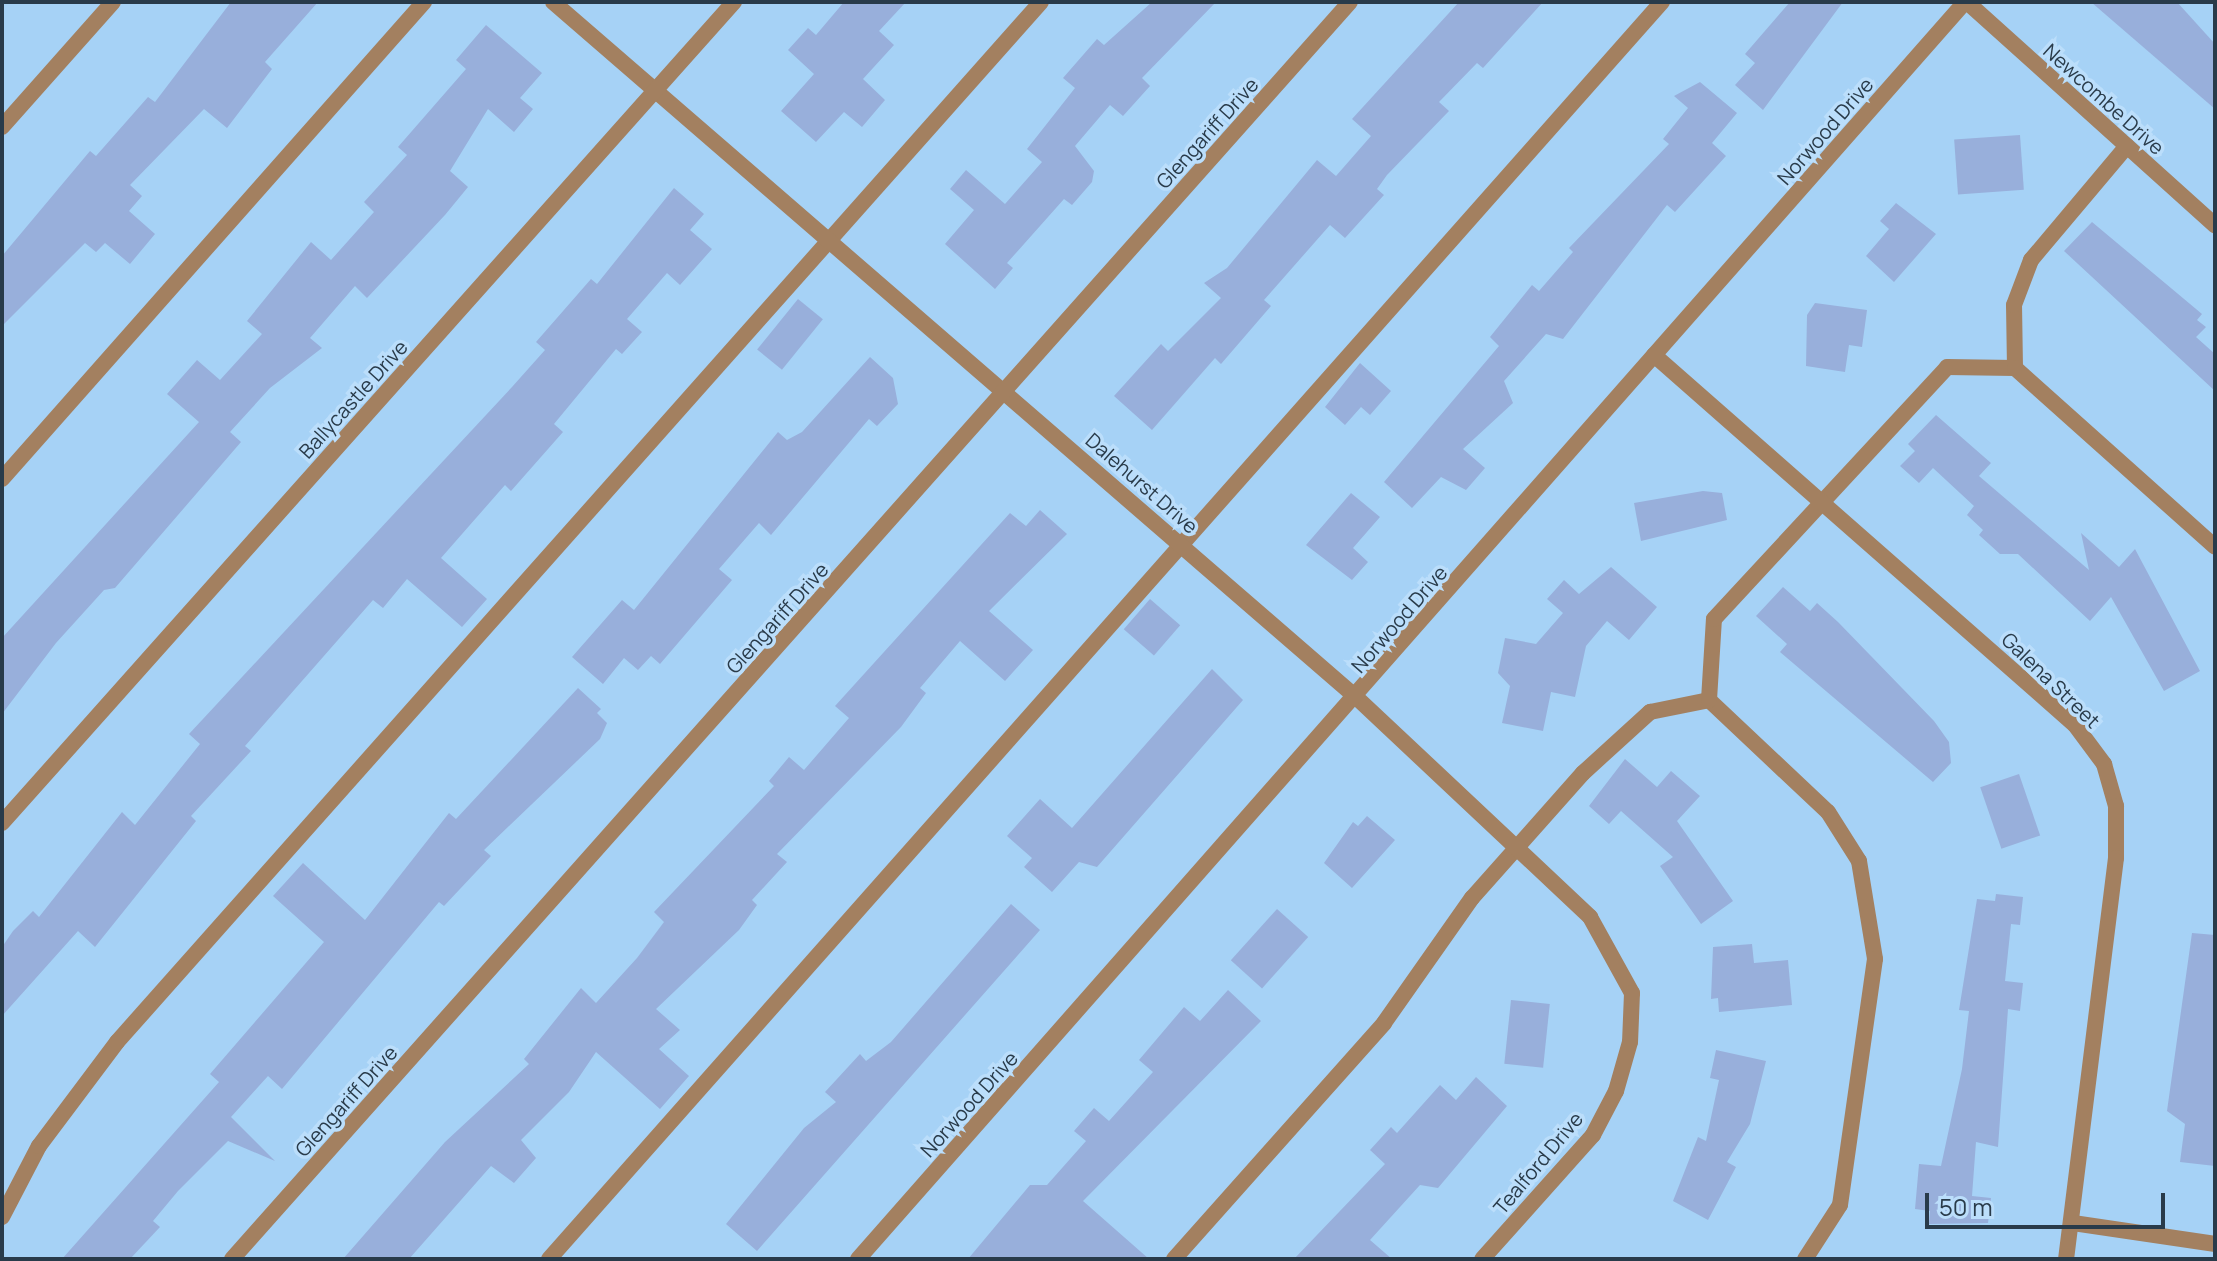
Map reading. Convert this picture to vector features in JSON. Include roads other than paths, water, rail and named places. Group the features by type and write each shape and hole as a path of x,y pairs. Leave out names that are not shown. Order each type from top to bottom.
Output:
{"street":[{"path":"2,127 113,2"},
{"path":"2,479 424,2"},
{"name":"Dalehurst Drive","path":"553,2 1006,391 1521,845 1590,917 1614,953 1632,993 1630,1042"},
{"name":"Ballycastle Drive","path":"2,823 734,2"},
{"path":"2,1217 39,1146 117,1042 1041,2"},
{"name":"Glengariff Drive","path":"232,1259 1350,2"},
{"path":"549,1259 1185,547 1662,2"},
{"name":"Newcombe Drive","path":"1966,2 2215,225"},
{"name":"Norwood Drive","path":"858,1259 1357,698 1966,2"},
{"path":"2015,368 2014,305 2031,260 2127,146"},
{"name":"Galena Street","path":"1654,355 1824,500 2075,725 2104,764 2116,806 2116,858 2073,1223 2066,1259"},
{"path":"1709,700 1714,619 1947,367 2015,368 2215,547"},
{"path":"1174,1259 1384,1023 1472,898 1583,773 1650,712 1709,700"},
{"path":"1709,700 1828,812 1859,861 1875,959 1840,1205 1805,1259"},
{"name":"Tealford Drive","path":"1482,1259 1593,1135 1630,1042"},
{"path":"2073,1223 2215,1244"}]}
